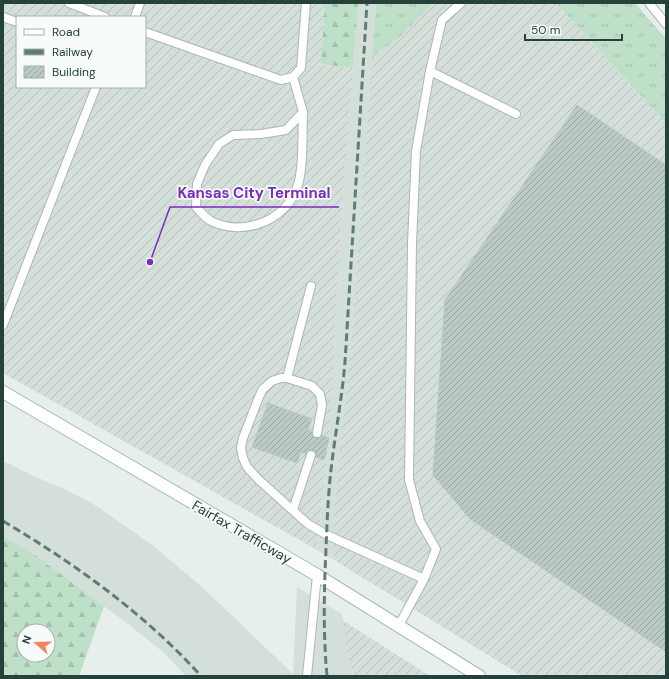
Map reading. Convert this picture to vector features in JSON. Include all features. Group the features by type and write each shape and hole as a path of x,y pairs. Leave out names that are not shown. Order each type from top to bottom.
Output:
{"main road":[{"name":"Fairfax Trafficway","path":"3,392 317,575 398,627 479,676"}],"lane":[{"path":"69,3 102,16"},
{"path":"135,16 140,3"},
{"path":"146,32 281,80 293,77 301,68 306,3"},
{"path":"398,627 424,579 436,548 420,521 409,480 412,251 416,151 430,71 442,20 461,3"},
{"path":"649,3 666,24"},
{"path":"3,17 16,22"},
{"path":"430,71 516,114"},
{"path":"293,77 303,112 301,176 297,188 289,203 278,214 264,223 246,227 226,227 210,221 196,207 197,184 205,165 218,144 233,135 261,134 286,130 303,112"},
{"path":"3,325 96,88"},
{"path":"287,378 311,286"},
{"path":"317,433 322,405 320,394 312,386 287,378 272,381 263,389 243,438 241,448 243,458 248,467 259,480 308,524 327,535 424,579"},
{"path":"293,510 311,455"},
{"path":"307,676 317,575"}],"shaded area":[{"path":"3,3 325,3 321,64 353,68 342,208 329,438 317,550 3,373"},
{"path":"358,3 376,3 351,344 335,495 333,527 334,560 317,550 329,438 342,208"},
{"path":"434,3 556,3 666,123 666,676 522,676 334,560 333,527 335,495 351,344 372,56 398,39"},
{"path":"3,461 92,503 152,545 201,586 293,674 297,587 342,614 353,676 186,676 163,652 128,624 32,553 3,536"},
{"path":"342,620 430,676 353,676"}],"green space":[{"path":"325,3 358,3 353,68 321,64"},
{"path":"376,3 434,3 398,39 372,56"},
{"path":"556,3 635,3 666,39 666,123"},
{"path":"3,536 32,553 104,606 79,676 3,676"}],"building":[{"path":"577,105 666,165 666,652 470,519 433,475 445,300"},
{"path":"268,403 312,419 308,430 329,438 324,460 301,452 297,463 252,447"}],"railway":[{"path":"327,676 324,612 328,510 331,470 345,362 367,3"},
{"path":"3,521 56,554 108,591 156,631 201,676"}],"place":[{"name":"Kansas City Terminal","path":"150,262"}]}
